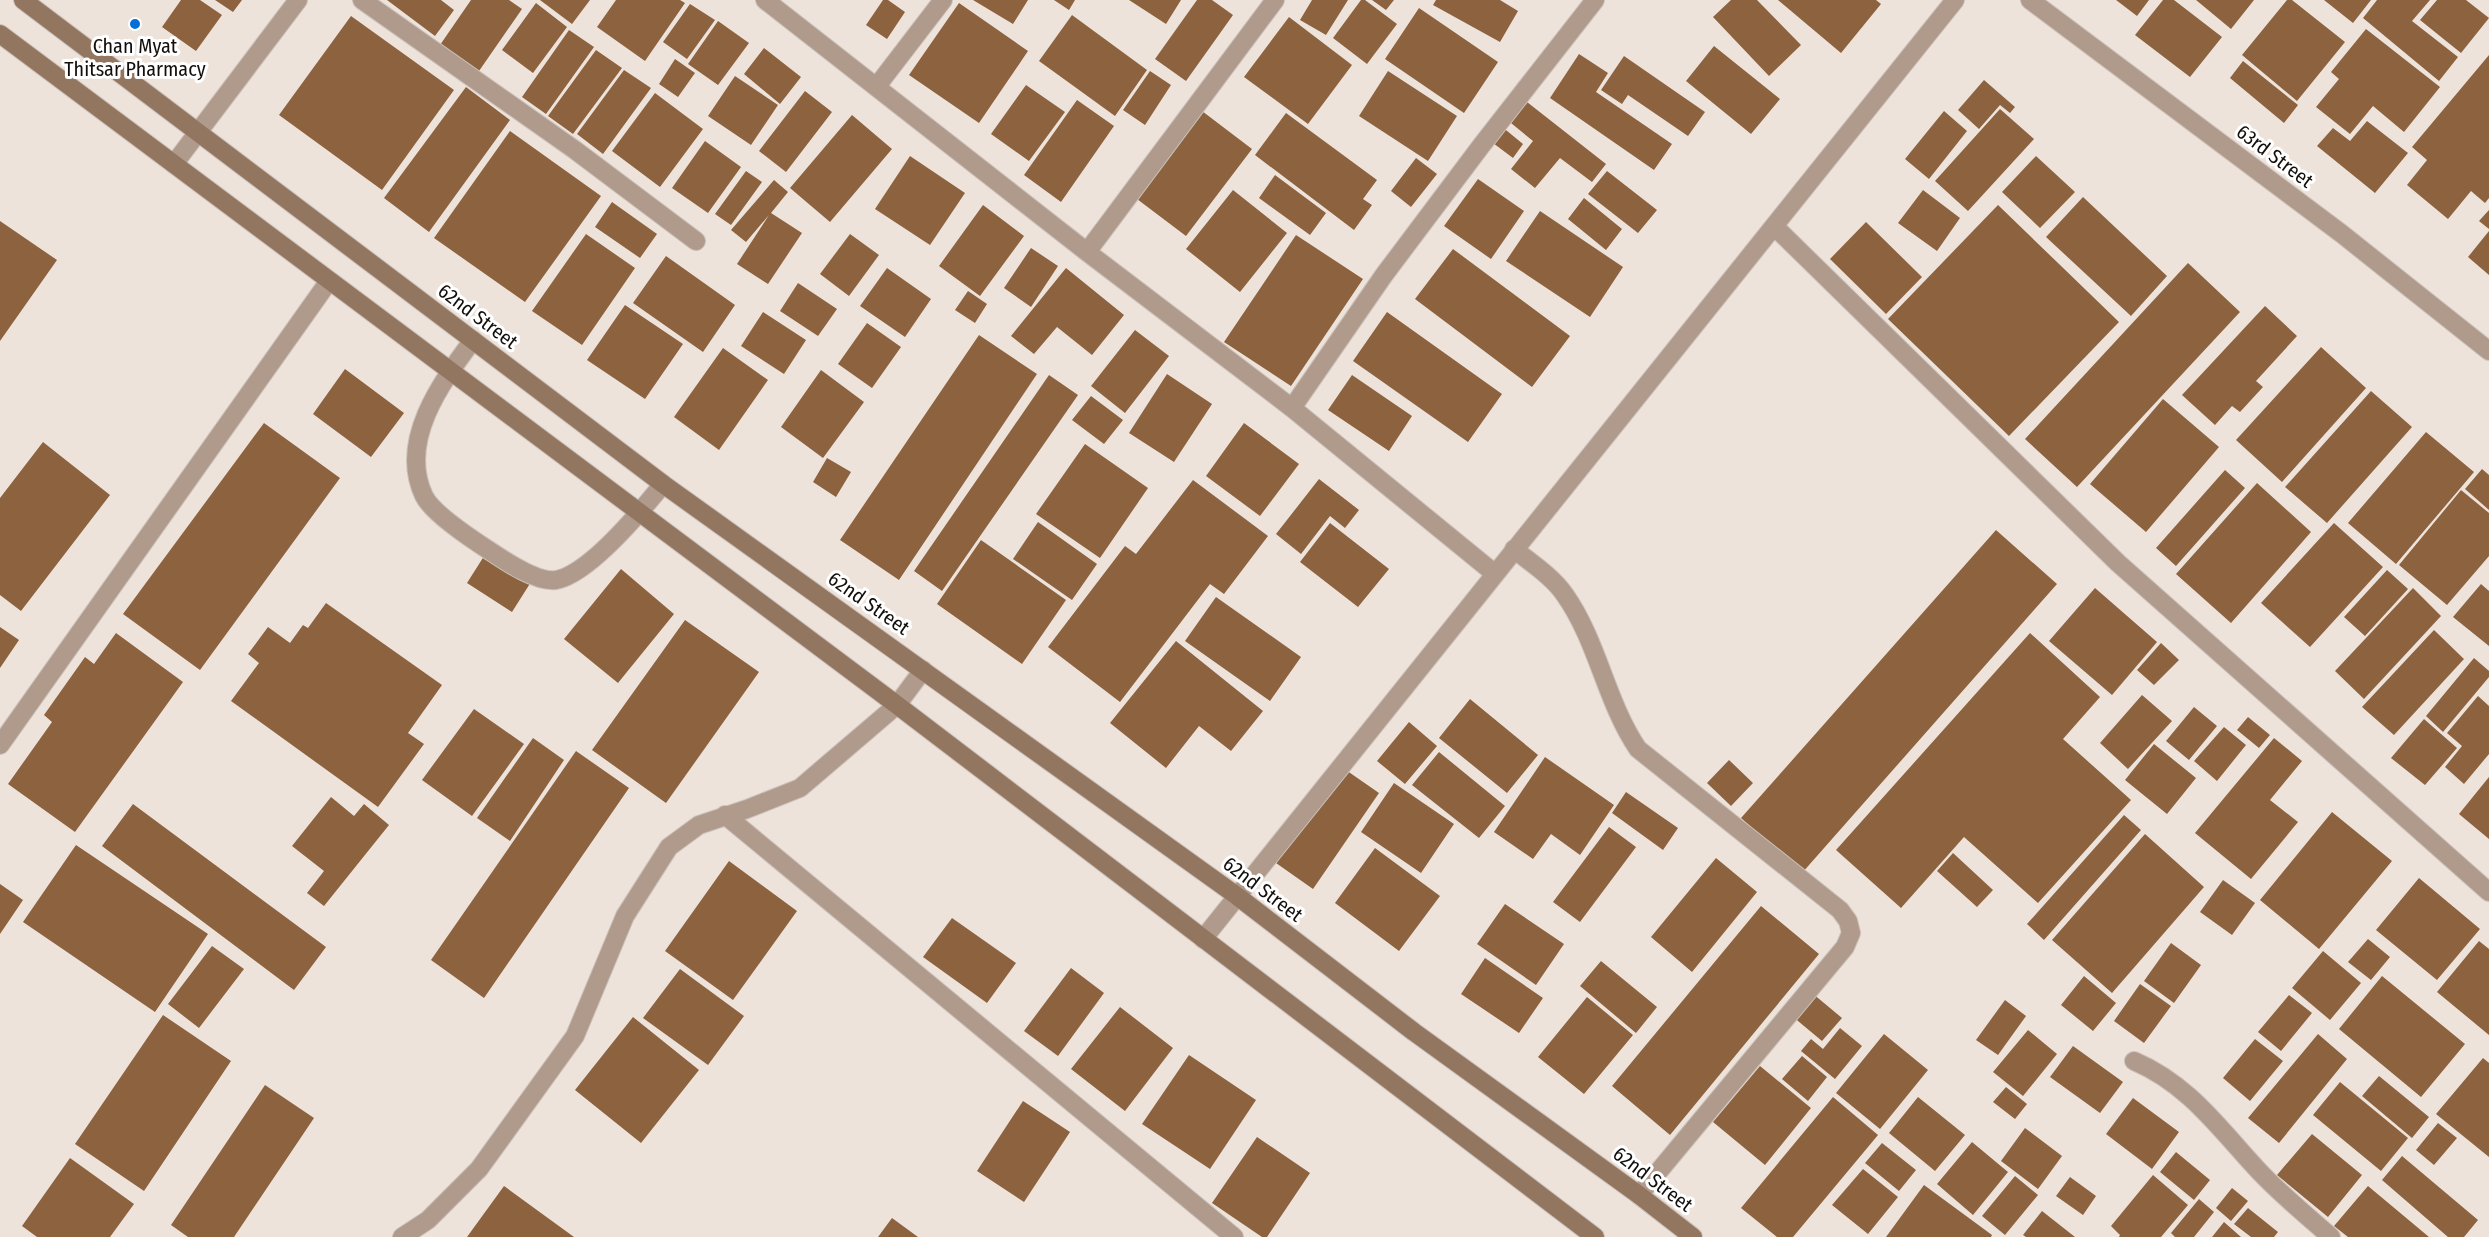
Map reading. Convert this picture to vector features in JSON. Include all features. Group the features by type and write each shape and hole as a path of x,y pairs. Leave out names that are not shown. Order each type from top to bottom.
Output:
{"main road":[{"name":"62nd Street","path":"23,0 663,484 1237,896 1414,1032 1639,1195 1692,1237"},
{"path":"0,34 897,705 1595,1237"}],"street":[{"path":"174,164 298,0"},
{"path":"362,0 575,150 696,241"},
{"path":"765,0 878,86 1087,252 1292,408 1494,573"},
{"path":"878,86 943,0"},
{"path":"1087,252 1275,0"},
{"path":"1292,408 1384,275 1595,0"},
{"path":"1203,939 1955,0"},
{"name":"63rd Street","path":"2030,0 2342,234 2489,351"},
{"path":"1775,227 2118,563 2489,892"},
{"path":"0,744 329,281"},
{"path":"473,340 451,370 420,428 415,462 425,497 455,528 522,572 555,580 586,565 639,514 663,484"},
{"path":"1514,549 1565,594 1589,641 1622,722 1638,749 1840,910 1848,921 1851,933 1845,947 1639,1195"},
{"path":"402,1237 428,1220 479,1169 575,1036 625,916 669,848 699,825 800,788 897,705 923,670"},
{"path":"725,815 1234,1237"},
{"path":"2134,1061 2166,1077 2191,1096 2259,1171 2331,1237"}],"building":[{"path":"181,0 200,0 222,15 196,51 162,27"},
{"path":"215,0 242,0 233,12"},
{"path":"387,0 441,0 454,10 435,36"},
{"path":"471,0 509,0 522,9 479,71 440,45"},
{"path":"540,0 590,0 572,24"},
{"path":"616,0 680,0 685,3 645,61 597,27"},
{"path":"883,0 888,0 905,12 887,39 866,25"},
{"path":"973,0 1028,0 1013,24"},
{"path":"1054,0 1075,0 1069,10"},
{"path":"1129,0 1181,0 1166,24"},
{"path":"1197,0 1212,0 1233,15 1186,81 1155,59"},
{"path":"1312,0 1348,0 1326,35 1300,20"},
{"path":"1361,0 1365,0 1397,24 1367,64 1333,38"},
{"path":"1372,0 1394,0 1386,10"},
{"path":"1436,0 1500,0 1518,11 1500,42 1433,5"},
{"path":"1731,0 1757,0 1801,45 1769,76 1713,17"},
{"path":"1778,0 1876,0 1881,4 1841,53"},
{"path":"2116,0 2149,0 2137,16"},
{"path":"2163,0 2174,0 2222,37 2190,77 2135,35"},
{"path":"2196,0 2254,0 2231,29"},
{"path":"2287,0 2292,0 2345,42 2297,101 2242,55"},
{"path":"2324,0 2371,0 2353,23"},
{"path":"2377,0 2430,0 2412,21 2458,57 2439,81 2363,18"},
{"path":"2437,0 2466,0 2489,18 2461,53 2420,20"},
{"path":"536,3 567,27 533,73 502,50"},
{"path":"959,3 1028,51 979,123 909,75"},
{"path":"690,4 715,20 687,59 663,42"},
{"path":"1419,8 1498,62 1464,113 1385,59"},
{"path":"1072,15 1147,70 1115,116 1039,61"},
{"path":"351,16 454,90 382,190 279,115"},
{"path":"1289,17 1352,65 1308,124 1244,77"},
{"path":"718,21 749,43 718,85 688,64"},
{"path":"2366,29 2440,87 2404,132 2373,106 2350,134 2316,107 2339,79 2331,72"},
{"path":"569,30 594,47 546,114 522,97"},
{"path":"1714,46 1780,99 1751,134 1686,81"},
{"path":"764,48 801,77 780,104 744,74"},
{"path":"596,50 622,68 573,134 548,116"},
{"path":"1579,54 1608,73 1596,92 1672,144 1654,170 1550,98"},
{"path":"2489,55 2489,198 2485,203 2471,191 2448,219 2407,185 2427,160 2412,147"},
{"path":"1624,56 1705,112 1688,136 1628,95 1622,104 1601,90"},
{"path":"675,59 695,73 678,97 659,84"},
{"path":"2243,61 2298,105 2284,123 2230,78"},
{"path":"624,70 651,88 603,154 577,134"},
{"path":"1150,71 1171,85 1145,125 1123,110"},
{"path":"1388,71 1457,116 1428,161 1359,116"},
{"path":"735,76 778,105 751,145 708,116"},
{"path":"1984,80 2015,107 2010,113 2000,105 1979,129 1958,110"},
{"path":"1026,85 1065,112 1029,161 991,134"},
{"path":"466,87 510,120 429,232 384,198"},
{"path":"805,91 832,112 786,172 759,151"},
{"path":"655,93 703,129 660,187 612,151"},
{"path":"1077,100 1114,126 1061,202 1024,175"},
{"path":"1527,102 1606,164 1592,182 1560,158 1535,188 1511,169 1533,141 1511,123"},
{"path":"2000,109 2034,139 1968,211 1935,181"},
{"path":"1202,111 1252,149 1186,236 1137,199"},
{"path":"1944,111 1967,131 1929,179 1905,159"},
{"path":"1286,113 1377,180 1363,199 1372,205 1354,230 1255,155"},
{"path":"852,115 892,149 830,222 790,188"},
{"path":"2367,121 2408,153 2375,193 2317,146 2333,128 2350,141"},
{"path":"1501,126 1523,144 1513,158 1489,140"},
{"path":"510,131 601,196 525,302 434,238"},
{"path":"705,141 741,167 708,213 672,188"},
{"path":"910,156 965,193 930,245 875,209"},
{"path":"2036,156 2075,192 2040,228 2002,192"},
{"path":"1416,158 1437,174 1411,207 1391,191"},
{"path":"746,171 762,182 731,225 715,214"},
{"path":"1607,171 1657,210 1638,233 1588,194"},
{"path":"1275,175 1326,213 1310,235 1259,198"},
{"path":"1478,179 1524,211 1491,259 1444,226"},
{"path":"774,180 788,192 771,213 802,233 768,284 737,264 769,215 746,242 731,230"},
{"path":"1233,190 1287,233 1240,292 1186,249"},
{"path":"1923,190 1960,218 1937,251 1898,223"},
{"path":"2083,197 2167,276 2131,316 2046,237"},
{"path":"1584,198 1622,229 1606,250 1568,219"},
{"path":"612,202 657,234 640,258 595,227"},
{"path":"983,205 1024,236 980,296 939,266"},
{"path":"1998,205 2119,322 2009,436 1888,319"},
{"path":"2489,210 2489,229 2479,221"},
{"path":"1540,211 1623,267 1590,317 1506,261"},
{"path":"0,221 57,260 0,341"},
{"path":"1866,222 1922,277 1886,314 1830,259"},
{"path":"2489,231 2489,275 2468,257"},
{"path":"586,234 635,268 582,345 532,311"},
{"path":"850,234 879,255 849,296 820,274"},
{"path":"1296,235 1363,279 1291,386 1224,342"},
{"path":"1031,248 1058,266 1031,307 1004,288"},
{"path":"1453,249 1570,336 1532,387 1415,299"},
{"path":"666,256 735,305 703,352 633,303"},
{"path":"2188,263 2240,312 2077,487 2025,439"},
{"path":"887,268 931,299 905,337 860,306"},
{"path":"1066,268 1124,315 1092,355 1057,327 1034,354 1011,336"},
{"path":"798,283 837,309 818,336 780,311"},
{"path":"968,291 987,304 975,323 955,310"},
{"path":"625,305 683,344 645,399 587,360"},
{"path":"2265,306 2297,336 2256,381 2263,387 2240,412 2232,406 2215,425 2182,395"},
{"path":"763,312 806,340 784,374 741,346"},
{"path":"1387,312 1502,394 1468,442 1353,361"},
{"path":"867,323 901,347 872,388 838,364"},
{"path":"1135,330 1169,356 1125,413 1091,386"},
{"path":"979,335 1037,374 899,580 840,540"},
{"path":"2321,347 2366,388 2282,482 2236,440"},
{"path":"723,348 768,380 719,450 674,417"},
{"path":"345,369 404,413 371,457 313,414"},
{"path":"821,370 864,402 823,458 781,427"},
{"path":"1167,374 1212,404 1174,462 1129,433"},
{"path":"1049,375 1078,395 942,591 914,571"},
{"path":"1352,375 1412,416 1389,451 1328,410"},
{"path":"2371,391 2412,427 2327,523 2285,487"},
{"path":"1091,396 1123,420 1104,444 1072,420"},
{"path":"2163,399 2219,447 2146,532 2090,484"},
{"path":"264,423 340,478 200,670 123,614"},
{"path":"1244,423 1299,464 1260,516 1206,476"},
{"path":"2426,432 2474,472 2396,564 2348,523"},
{"path":"43,442 110,495 21,611 0,595 0,498"},
{"path":"1085,444 1148,488 1100,558 1036,514"},
{"path":"827,458 851,472 836,497 813,482"},
{"path":"2482,469 2489,475 2489,510 2465,489"},
{"path":"2225,470 2245,488 2176,566 2156,548"},
{"path":"1319,479 1359,510 1345,528 1330,516 1301,554 1276,534"},
{"path":"1193,480 1268,536 1224,594 1210,584 1120,702 1048,647 1125,546 1136,554"},
{"path":"2257,483 2311,532 2231,623 2176,574"},
{"path":"2461,490 2489,513 2489,556 2447,605 2399,565"},
{"path":"1038,522 1097,564 1072,600 1013,559"},
{"path":"1330,523 1389,569 1358,607 1300,562"},
{"path":"2334,523 2383,567 2310,647 2261,603"},
{"path":"1996,530 2057,584 1802,873 1741,818"},
{"path":"981,540 1066,600 1022,664 937,604"},
{"path":"486,553 531,582 512,612 467,583"},
{"path":"621,569 674,614 618,683 564,639"},
{"path":"2387,570 2408,589 2365,636 2344,617"},
{"path":"2481,584 2489,591 2489,646 2453,617"},
{"path":"2095,588 2157,642 2112,695 2049,641"},
{"path":"2413,588 2441,616 2364,699 2335,671"},
{"path":"1216,597 1301,657 1270,701 1185,641"},
{"path":"326,603 442,685 408,733 424,744 378,807 231,701 259,663 248,654 268,627 290,643 303,625 308,628"},
{"path":"685,620 759,672 666,803 592,750"},
{"path":"0,627 19,640 0,668"},
{"path":"2434,630 2464,659 2394,735 2362,707"},
{"path":"116,633 183,682 75,832 8,784 52,722 44,715 85,657 94,664"},
{"path":"2030,633 2100,697 2063,739 2131,800 2038,903 1964,837 1901,908 1836,850"},
{"path":"1176,641 1263,711 1231,751 1199,726 1166,768 1110,723"},
{"path":"2161,643 2179,660 2154,685 2137,670"},
{"path":"2474,658 2489,671 2489,677 2443,732 2426,716"},
{"path":"2142,695 2172,721 2128,769 2100,743"},
{"path":"2478,696 2489,706 2489,754 2464,784 2445,767 2462,746 2447,733"},
{"path":"1470,699 1538,755 1507,793 1439,738"},
{"path":"2194,707 2217,726 2189,760 2166,741"},
{"path":"474,709 524,744 472,816 422,780"},
{"path":"2248,717 2270,735 2259,748 2237,730"},
{"path":"2424,719 2457,748 2425,785 2391,758"},
{"path":"1409,722 1437,746 1405,784 1377,761"},
{"path":"2224,727 2246,745 2217,781 2194,761"},
{"path":"533,738 564,760 510,841 477,818"},
{"path":"2274,738 2302,761 2270,800 2298,822 2251,879 2195,833"},
{"path":"2154,744 2196,778 2167,814 2125,780"},
{"path":"576,751 629,788 484,998 431,960"},
{"path":"1439,752 1505,806 1479,838 1412,785"},
{"path":"1545,757 1614,805 1580,855 1551,834 1533,859 1494,832"},
{"path":"1729,760 1753,783 1731,806 1707,783"},
{"path":"1343,768 1379,793 1313,889 1276,863"},
{"path":"2489,777 2489,839 2459,814"},
{"path":"1394,783 1454,824 1421,873 1361,832"},
{"path":"1626,792 1678,828 1663,850 1612,813"},
{"path":"331,797 354,816 364,804 389,825 324,906 307,893 324,871 292,846"},
{"path":"133,804 326,947 294,990 102,846"},
{"path":"2332,812 2392,861 2319,949 2260,900"},
{"path":"2124,815 2141,830 2044,940 2027,924"},
{"path":"1609,827 1636,847 1580,922 1553,902"},
{"path":"2145,834 2204,887 2112,993 2052,940"},
{"path":"76,845 208,934 155,1012 23,922"},
{"path":"1375,848 1440,896 1399,951 1335,903"},
{"path":"1953,853 1993,890 1977,907 1937,871"},
{"path":"1716,858 1757,892 1692,972 1651,937"},
{"path":"729,861 797,911 733,1000 665,951"},
{"path":"2419,878 2480,929 2437,980 2376,930"},
{"path":"2223,880 2255,903 2232,935 2200,912"},
{"path":"0,884 23,900 0,934"},
{"path":"1505,904 1564,944 1536,985 1477,944"},
{"path":"1761,906 1819,954 1670,1135 1612,1086"},
{"path":"952,918 1016,963 987,1003 923,957"},
{"path":"2368,939 2390,957 2371,980 2348,962"},
{"path":"2479,941 2489,949 2489,1035 2437,992"},
{"path":"2171,943 2201,965 2174,1003 2144,981"},
{"path":"212,946 244,969 199,1028 168,1004"},
{"path":"2323,951 2361,983 2330,1020 2292,988"},
{"path":"1485,958 1543,998 1519,1033 1461,994"},
{"path":"1601,961 1657,1007 1636,1033 1580,986"},
{"path":"1071,968 1104,993 1058,1056 1024,1031"},
{"path":"680,969 744,1016 708,1065 643,1018"},
{"path":"2084,976 2116,1003 2093,1031 2061,1005"},
{"path":"2382,976 2465,1044 2421,1097 2339,1029"},
{"path":"2140,984 2171,1006 2144,1043 2114,1021"},
{"path":"1812,993 1842,1018 1822,1041 1792,1016"},
{"path":"2289,995 2312,1013 2281,1051 2258,1032"},
{"path":"1587,997 1633,1035 1584,1094 1538,1057"},
{"path":"2005,1000 2026,1016 1998,1055 1976,1040"},
{"path":"1120,1007 1173,1048 1125,1111 1071,1069"},
{"path":"163,1015 231,1061 144,1191 75,1144"},
{"path":"633,1017 699,1070 641,1143 575,1090"},
{"path":"1840,1028 1862,1046 1835,1079 1801,1051 1811,1039 1823,1049"},
{"path":"2028,1030 2057,1054 2023,1096 1993,1072"},
{"path":"1884,1034 1928,1070 1880,1129 1836,1093"},
{"path":"2318,1034 2347,1059 2279,1143 2248,1118"},
{"path":"2255,1039 2283,1061 2250,1101 2223,1078"},
{"path":"2073,1046 2123,1082 2100,1113 2050,1077"},
{"path":"1189,1055 1256,1100 1210,1169 1142,1124"},
{"path":"1802,1056 1827,1077 1808,1101 1782,1079"},
{"path":"2483,1058 2489,1063 2489,1157 2436,1114"},
{"path":"1760,1066 1811,1108 1765,1165 1713,1122"},
{"path":"2379,1076 2429,1117 2412,1138 2362,1096"},
{"path":"2340,1082 2408,1138 2381,1171 2313,1115"},
{"path":"265,1085 314,1118 234,1237 188,1237 171,1225"},
{"path":"2006,1087 2027,1104 2015,1119 1993,1102"},
{"path":"1833,1097 1878,1135 1793,1237 1777,1237 1741,1208"},
{"path":"1918,1097 1965,1135 1935,1171 1889,1133"},
{"path":"2133,1098 2179,1132 2152,1169 2106,1134"},
{"path":"1023,1101 1070,1132 1024,1202 977,1171"},
{"path":"2438,1123 2457,1138 2434,1165 2416,1150"},
{"path":"2025,1128 2062,1156 2038,1189 2001,1161"},
{"path":"2312,1134 2362,1175 2328,1217 2277,1175"},
{"path":"1257,1137 1310,1173 1267,1237 1262,1237 1212,1203"},
{"path":"1972,1142 2008,1172 1973,1215 1937,1184"},
{"path":"1882,1143 1916,1170 1899,1191 1865,1163"},
{"path":"2176,1152 2210,1180 2194,1200 2160,1172"},
{"path":"2402,1156 2478,1220 2464,1237 2448,1237 2382,1180"},
{"path":"70,1158 134,1204 110,1237 37,1237 22,1226"},
{"path":"1863,1169 1898,1197 1868,1234 1832,1205"},
{"path":"2153,1175 2188,1205 2161,1237 2119,1237 2120,1235 2111,1226"},
{"path":"2015,1176 2038,1195 2005,1235 1982,1216"},
{"path":"2070,1177 2096,1196 2083,1215 2056,1196"},
{"path":"1924,1185 1992,1235 1991,1237 1886,1237"},
{"path":"504,1186 574,1237 467,1237"},
{"path":"2368,1186 2429,1237 2348,1237 2334,1226"},
{"path":"2232,1188 2248,1201 2231,1221 2216,1208"},
{"path":"2199,1199 2214,1212 2194,1237 2175,1237 2171,1233"},
{"path":"2248,1208 2278,1232 2274,1237 2251,1237 2234,1224"},
{"path":"2042,1211 2075,1237 2026,1237 2023,1235"},
{"path":"892,1218 918,1237 878,1237"},
{"path":"2224,1222 2241,1237 2212,1237"}],"place":[{"name":"Chan Myat Thitsar Pharmacy","path":"135,24"}]}
